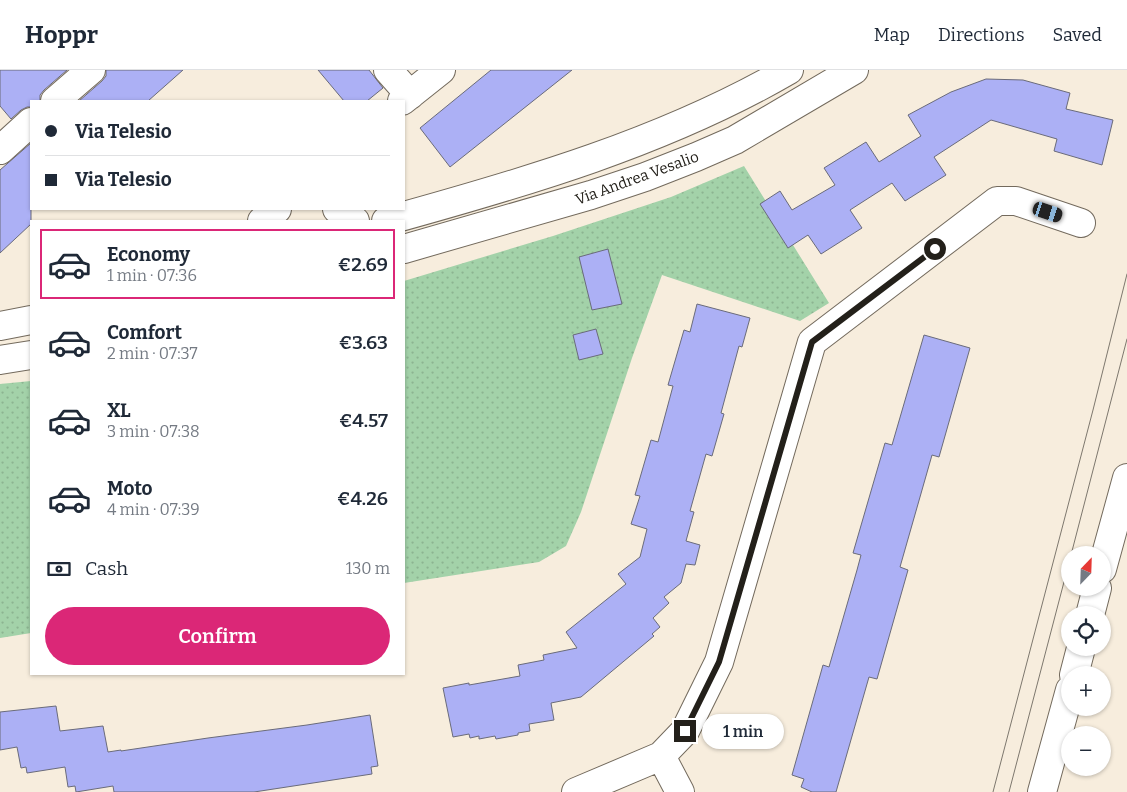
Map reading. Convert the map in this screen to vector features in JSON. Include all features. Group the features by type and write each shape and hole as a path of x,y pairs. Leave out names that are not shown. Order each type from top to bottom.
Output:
{"street":[{"path":"56,100 91,70"},
{"path":"388,70 406,98 441,70"},
{"path":"390,220 526,181 644,140 758,88 789,70"},
{"name":"Via Andrea Vesalio","path":"405,249 591,196 696,157 735,140 854,70"},
{"path":"0,150 30,123"},
{"path":"576,792 661,756 685,731 719,662 812,342 998,202 1016,201 1081,223"},
{"path":"263,220 276,210"},
{"path":"338,210 354,220"},
{"path":"0,326 30,320"},
{"path":"0,360 30,355"},
{"path":"1108,546 1127,478"},
{"path":"1042,792 1063,716"},
{"path":"661,756 680,792"}],"green space":[{"path":"744,166 829,303 800,321 662,275 632,358 581,512 566,546 539,562 405,583 405,281 553,236 671,197"},
{"path":"30,381 30,633 0,638 0,384"}],"building":[{"path":"0,70 67,70 44,90 40,95 40,100 30,100 30,107 21,110 11,119 0,106"},
{"path":"106,70 183,70 149,100 80,100 106,76"},
{"path":"318,70 369,70 383,88 368,100 343,100"},
{"path":"491,70 572,70 450,167 420,128"},
{"path":"986,79 1023,80 1070,93 1066,109 1113,120 1102,165 1054,151 1057,139 991,120 934,157 946,175 905,201 892,183 850,210 862,228 821,254 808,235 788,248 760,204 780,191 792,210 835,185 824,168 866,142 879,162 921,136 908,115 951,92"},
{"path":"30,144 30,225 0,253 0,170"},
{"path":"608,249 622,304 592,310 579,257"},
{"path":"697,304 750,318 742,347 739,346 721,413 724,414 712,456 706,454 690,511 694,512 686,541 700,545 695,565 686,564 681,583 664,597 669,603 653,618 660,627 652,634 654,636 581,697 551,703 554,720 529,724 530,731 496,739 495,736 479,739 479,736 470,738 469,734 453,737 443,688 520,676 518,665 544,660 543,655 577,648 566,632 626,584 618,574 640,557 647,529 631,524 640,496 635,495 651,440 658,442 673,386 668,385 684,330 690,332"},
{"path":"596,329 603,354 579,360 573,335"},
{"path":"924,335 970,348 939,457 932,455 900,567 908,570 877,679 869,677 836,792 812,792 801,787 804,779 792,775 823,665 829,667 857,570 861,555 853,553 885,443 892,445"},
{"path":"56,706 60,731 103,726 108,752 370,715 378,766 371,767 372,774 254,792 114,792 113,786 76,792 75,786 68,787 65,767 27,773 26,767 21,768 17,747 0,750 0,712"}],"tram line":[{"path":"993,792 1127,274"},
{"path":"1073,546 1127,339"},
{"path":"1009,792 1061,593"}],"route":[{"path":"685,731 719,662 812,342 935,249"}]}
